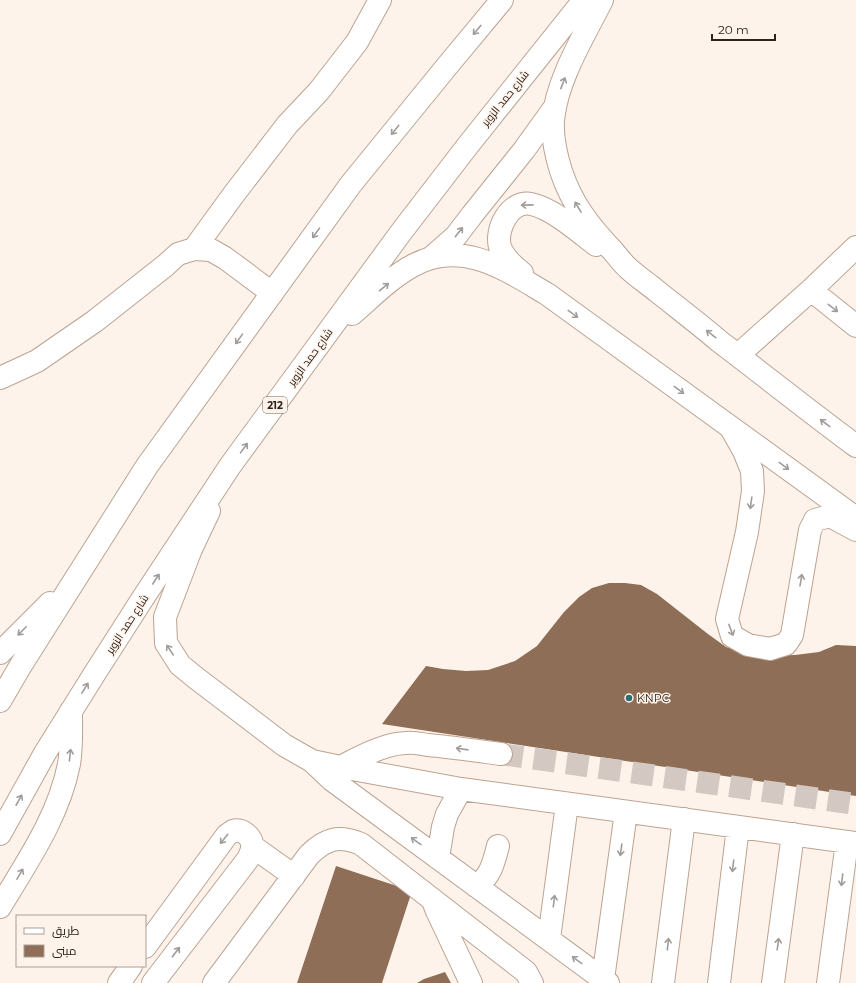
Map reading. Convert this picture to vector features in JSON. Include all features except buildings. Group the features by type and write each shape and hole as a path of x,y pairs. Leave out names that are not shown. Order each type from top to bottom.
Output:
{"main road":[{"path":"194,249 286,125 319,91 357,42 380,0"},
{"path":"0,701 21,665 147,466 351,184 502,0"},
{"name":"شارع حمد الزوير","path":"0,834 45,753 71,711 139,604 230,466 402,231 468,144 584,0"},
{"path":"602,0 572,59 559,93 555,107 553,133 555,149 570,193 589,224 629,270"},
{"path":"431,258 456,236 524,150 555,107"},
{"path":"546,294 513,266 501,248 499,236 503,223 509,213 517,206 531,204 545,208 556,214 856,446"},
{"path":"738,355 811,290 856,247"},
{"path":"0,378 37,361 95,321 178,254 194,249 211,250 225,258 272,293"},
{"path":"323,340 351,314 414,265 442,255 457,255 489,262 512,273 546,294 856,518"},
{"path":"811,290 856,326"},
{"path":"731,428 744,451 752,471 752,491 747,532 727,619 732,636 748,646 770,649 786,644 792,635 810,530 815,520 830,516 856,530"},
{"path":"230,466 190,549 165,617 166,643 180,665 284,744 312,761 332,780 606,981 626,812"},
{"path":"0,653 79,574"},
{"path":"0,907 44,831 55,810 63,788 69,763 72,737 71,711"},
{"path":"341,767 371,752 406,743 501,754"},
{"path":"312,761 461,789 851,842 828,983"},
{"path":"438,858 443,827 447,814 461,789"},
{"path":"549,939 566,804"},
{"path":"663,983 684,819"},
{"path":"719,983 738,827"},
{"path":"146,946 227,835 233,831 240,831 247,834 251,840 252,846 248,859 153,983"},
{"path":"772,983 793,834"},
{"path":"214,983 309,855 324,843 342,839 352,840 361,844 526,972 532,983"},
{"path":"252,846 294,876"},
{"path":"476,886 488,876 492,868 498,846"},
{"path":"433,900 436,911 471,983"},
{"path":"119,983 130,967"}],"tunnel":[{"path":"501,754 856,804"}],"place":[{"name":"KNPC","path":"629,698"}]}
